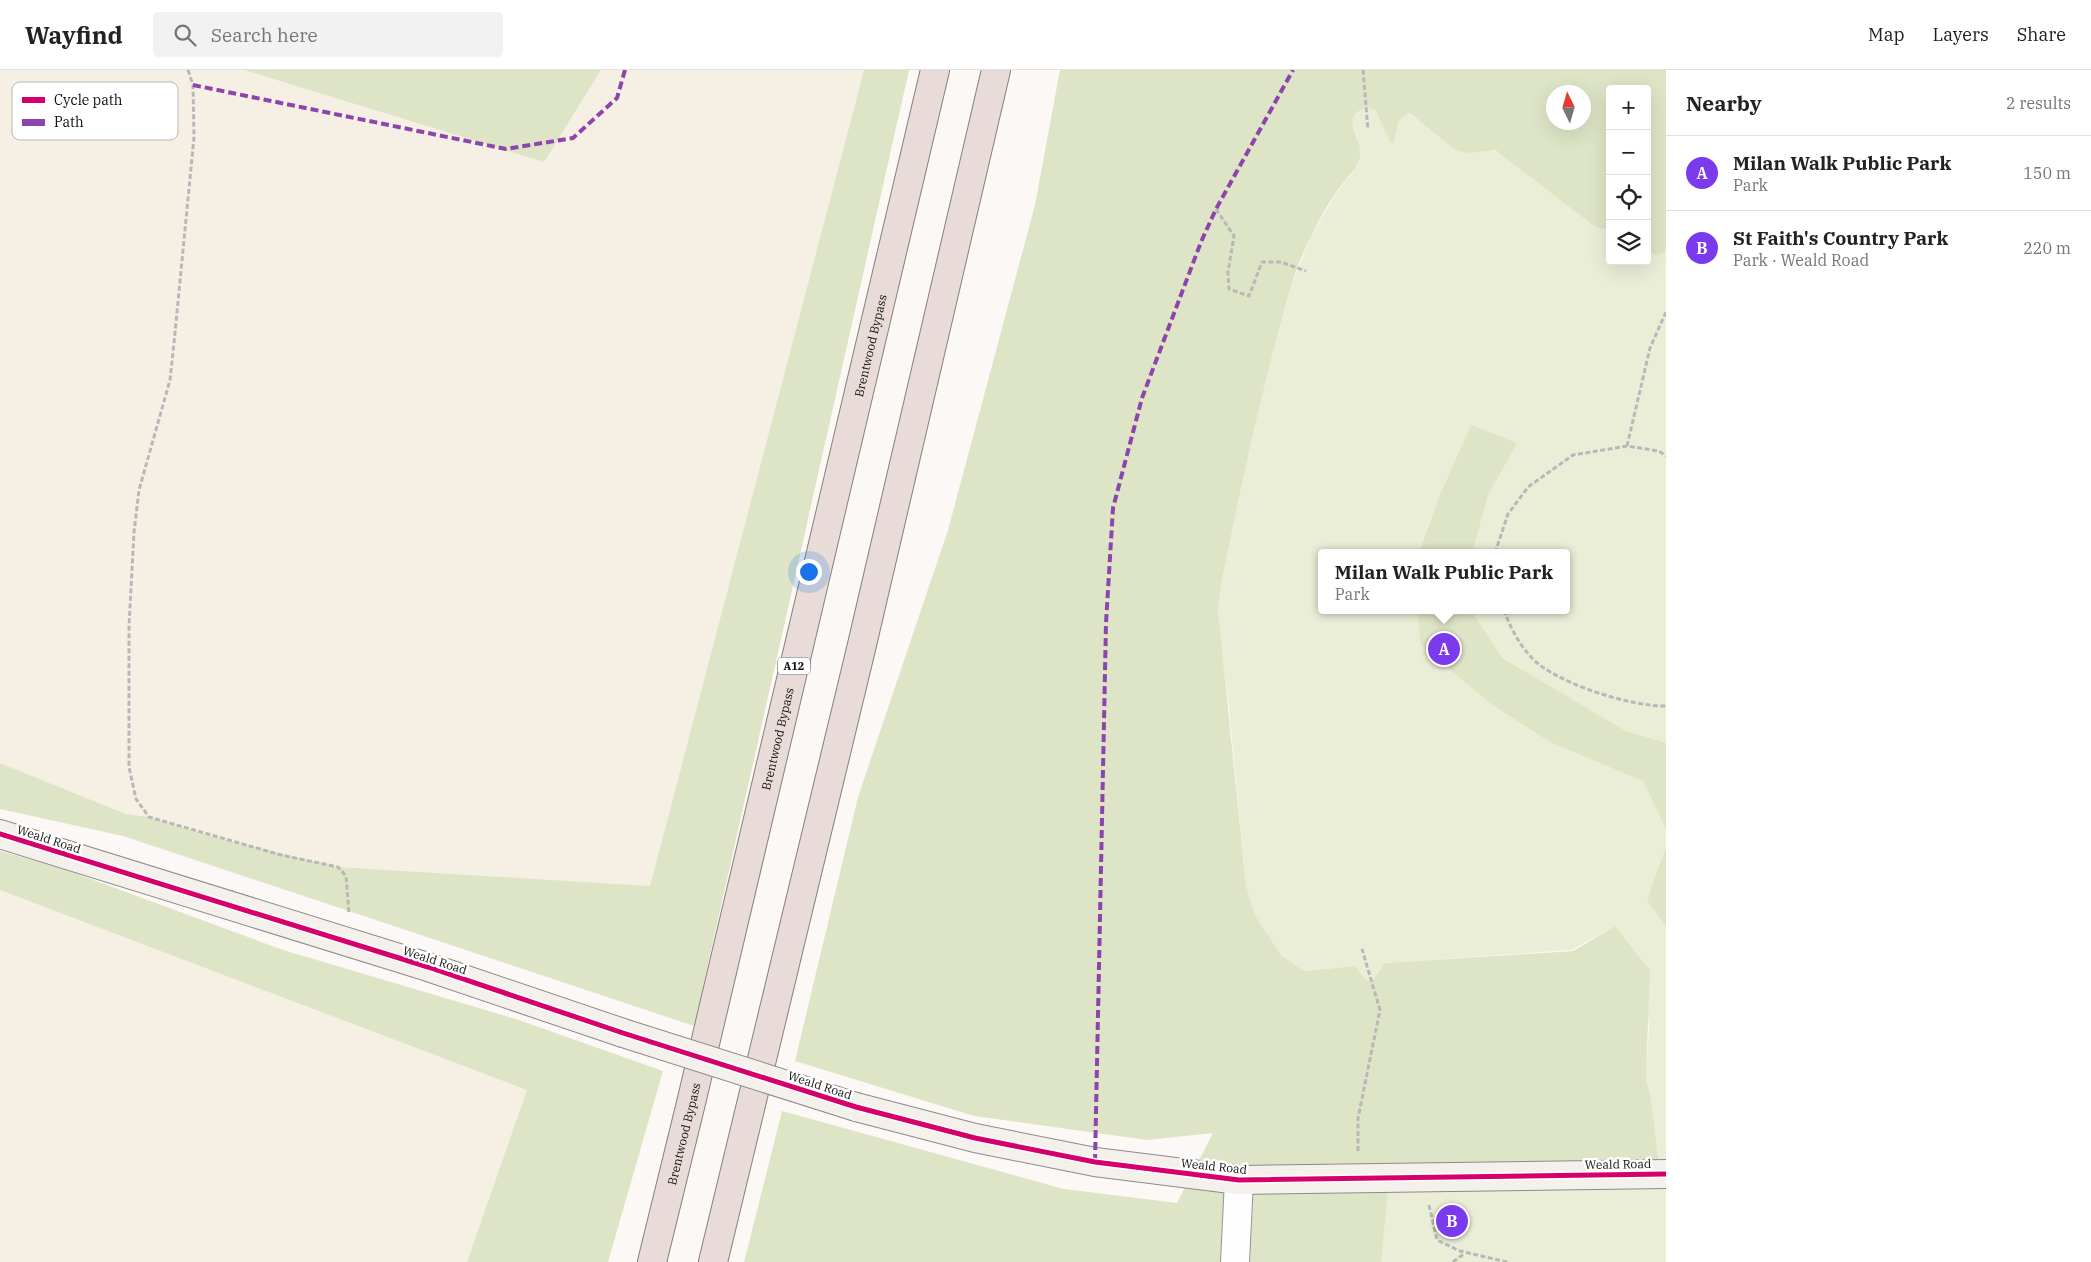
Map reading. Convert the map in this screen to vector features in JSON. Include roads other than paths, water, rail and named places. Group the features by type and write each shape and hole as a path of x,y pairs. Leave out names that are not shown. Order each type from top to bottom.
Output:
{"highway":[{"name":"Brentwood Bypass","path":"652,1262 692,1104 935,70"},
{"path":"713,1262 856,668 996,70"}],"street":[{"name":"Weald Road","path":"0,834 348,944 428,967 622,1033 856,1107 975,1138 1095,1162 1239,1180 1666,1174"},
{"path":"1236,1262 1239,1180"}],"place":[{"name":"Milan Walk Public Park","path":"1444,649"},
{"name":"St Faith's Country Park","path":"1452,1221"}]}
